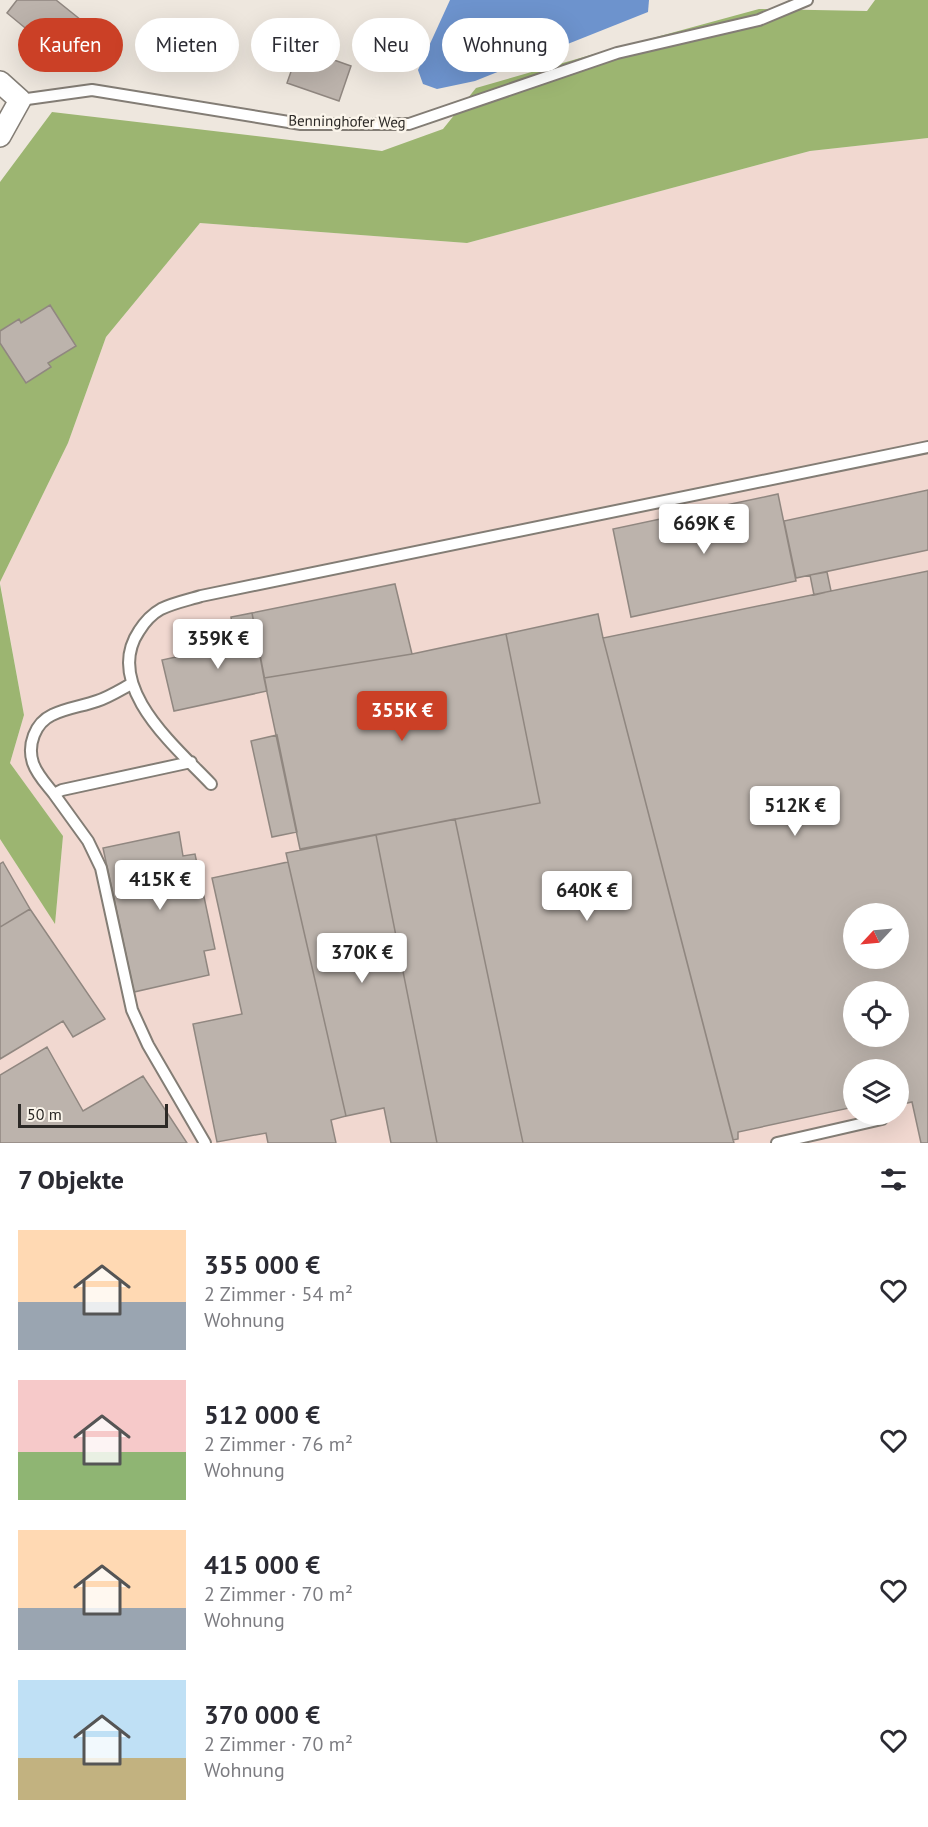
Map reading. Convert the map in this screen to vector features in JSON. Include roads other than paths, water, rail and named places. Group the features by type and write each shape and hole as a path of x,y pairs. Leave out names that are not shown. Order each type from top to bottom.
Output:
{"street":[{"path":"0,82 20,100 0,136"}],"lane":[{"name":"Benninghofer Weg","path":"20,100 92,90 301,124 409,124 617,53 759,20 807,0"},
{"path":"211,784 148,716 131,684 129,662 133,640 145,622 160,609 201,596 928,447"},
{"path":"131,684 99,700 53,714 40,725 32,741 31,752 33,763 88,841 101,868 132,1010 140,1030 205,1143"},
{"path":"54,794 62,790 191,762"},
{"path":"777,1143 856,1125"}],"water":[{"path":"450,0 649,0 648,12 569,44 569,18 442,18 442,72 498,72 475,81 437,89 423,84 419,72 430,72 430,44"}]}
